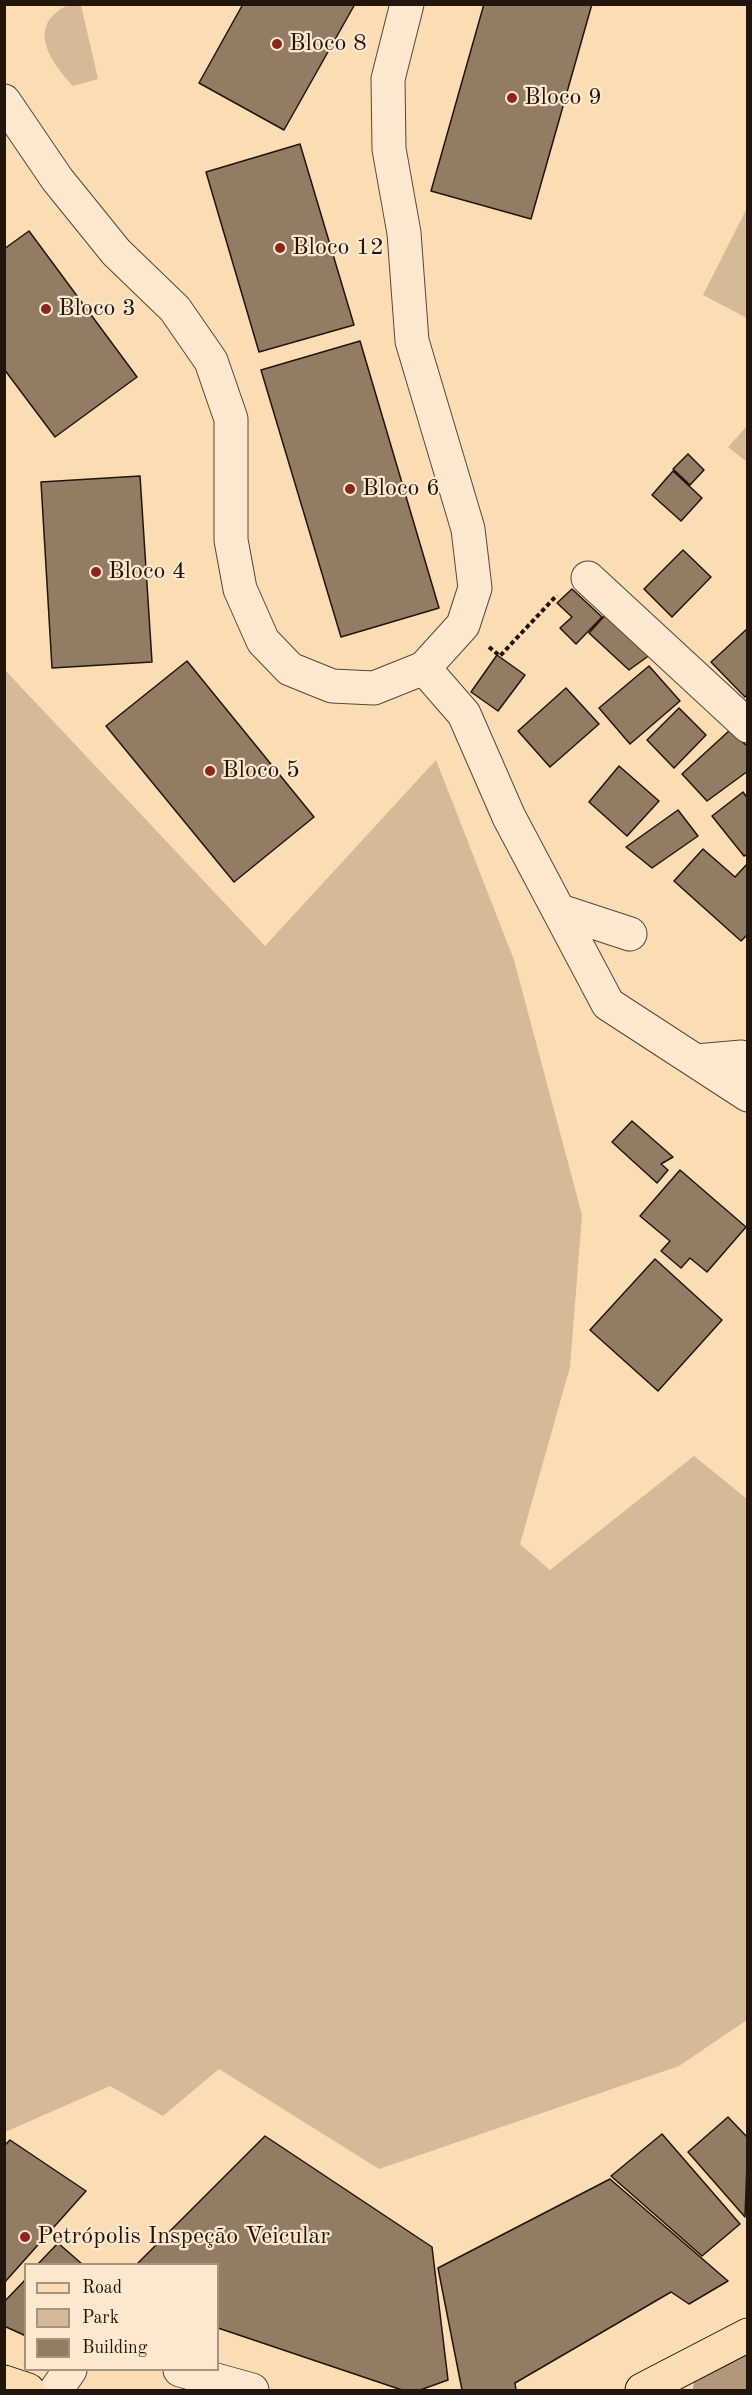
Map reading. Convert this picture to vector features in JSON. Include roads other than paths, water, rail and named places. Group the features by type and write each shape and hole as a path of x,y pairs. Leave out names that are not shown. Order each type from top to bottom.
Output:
{"main road":[{"path":"642,2391 747,2335"},
{"path":"4,2382 28,2391"}],"street":[{"path":"4,100 57,179 116,252 175,309 211,361 231,419 232,550 240,589 263,641 290,669 332,686 374,688 424,668 463,626 475,588 468,529 412,341 404,233 389,149 388,79 407,4"},
{"path":"574,584 747,726"},
{"path":"424,668 464,714 509,817 609,1004 747,1095"},
{"path":"560,912 630,934"},
{"path":"696,1061 742,1057 747,1061"},
{"path":"56,2391 69,2371"},
{"path":"183,2371 252,2391"}],"waterway":[{"path":"725,2390 748,2379"}],"place":[{"name":"Bloco 8","path":"277,44"},
{"name":"Bloco 9","path":"512,98"},
{"name":"Bloco 12","path":"280,248"},
{"name":"Bloco 3","path":"46,309"},
{"name":"Bloco 6","path":"350,489"},
{"name":"Bloco 4","path":"96,572"},
{"name":"Bloco 5","path":"210,771"},
{"name":"Petrópolis Inspeção Veicular","path":"25,2237"}]}
